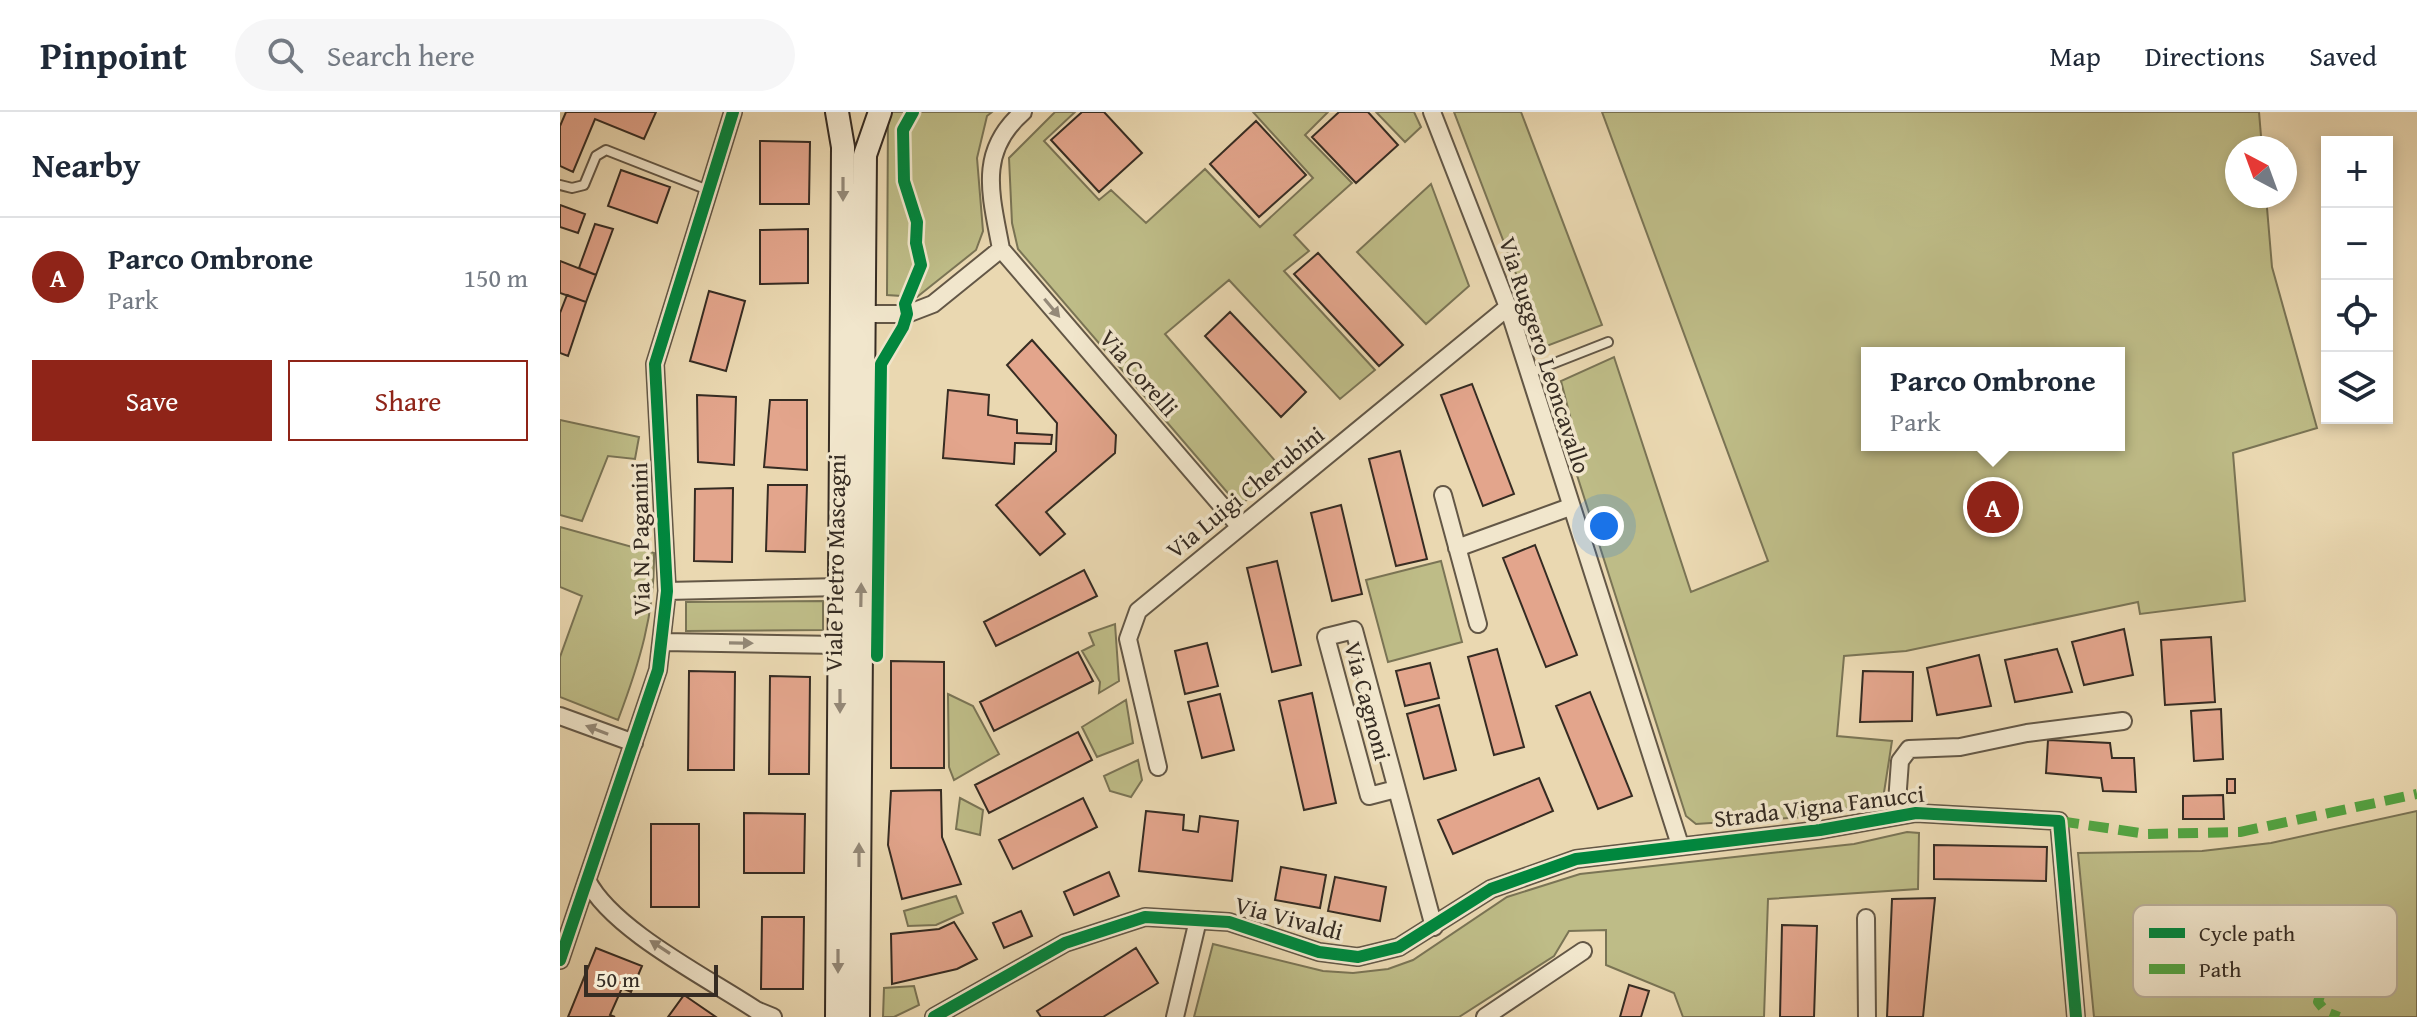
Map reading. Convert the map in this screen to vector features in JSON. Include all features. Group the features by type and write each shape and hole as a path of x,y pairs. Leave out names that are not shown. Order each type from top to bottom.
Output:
{"main road":[{"path":"840,112 859,116 874,112"},
{"name":"Viale Pietro Mascagni","path":"837,1017 843,147 840,112"},
{"name":"Viale Pietro Mascagni","path":"858,1017 865,155 880,112"}],"street":[{"name":"Via N. Paganini","path":"560,960 634,743 663,642 667,591 655,364 733,112"},
{"path":"864,314 907,314 933,304 1001,249 993,198 992,155 1003,130 1023,112"},
{"name":"Via Ruggero Leoncavallo","path":"1432,112 1508,307 1680,845"},
{"name":"Via Corelli","path":"1001,249 1240,527"},
{"name":"Via Luigi Cherubini","path":"1158,767 1128,639 1129,629 1144,605 1508,307"},
{"path":"1443,495 1478,624"},
{"path":"1457,548 1570,507"},
{"path":"667,591 841,587"},
{"name":"Via Cagnoni","path":"1396,789 1369,796 1326,637 1354,630 1434,927"},
{"path":"663,642 840,645"},
{"path":"560,716 634,743"},
{"name":"Strada Vigna Fanucci","path":"1896,816 1900,761 1909,749 1960,747 2027,733 2123,721"},
{"name":"Strada Vigna Fanucci","path":"1680,845 1820,830 1896,816 1969,815 2059,821 2076,1017"},
{"name":"Via Vivaldi","path":"934,1017 1065,943 1145,917 1229,922 1319,952 1358,957 1399,947 1491,889 1542,869 1576,859 1680,845"},
{"path":"587,880 600,902 625,924 756,1010 773,1017"},
{"path":"1866,918 1867,1017"},
{"path":"1175,1017 1198,920"},
{"path":"1485,1017 1583,951"}],"lane":[{"path":"560,185 572,188 584,185 596,156 606,150 708,190"},
{"path":"1529,373 1608,342"}],"shaded area":[{"path":"888,112 992,112 987,116 977,158 983,231 976,250 917,297 887,295"},
{"path":"1055,112 1075,112 1044,141 1099,200 1111,190 1146,223 1205,169 1260,227 1313,178 1253,112 1328,112 1305,135 1352,183 1294,235 1309,251 1284,271 1375,370 1340,399 1229,280 1165,334 1283,470 1239,506 1018,249 1012,223 1009,158"},
{"path":"1376,112 1414,112 1421,127 1405,142"},
{"path":"1454,112 1521,112 1602,325 1544,347"},
{"path":"1602,112 2259,112 2261,136 2225,136 2225,208 2267,208 2272,267 2317,428 2233,453 2245,601 2140,614 2138,602 1906,651 1844,656 1837,736 1892,741 1883,799 1819,816 1696,824 1686,816 1568,447 1574,432 1561,381 1614,357 1691,592 1768,561"},
{"path":"1431,184 1469,286 1426,324 1357,252"},
{"path":"560,420 639,437 635,459 608,456 582,521 560,515"},
{"path":"560,527 654,553 649,618 633,679 618,720 560,697 560,657 582,596 560,587"},
{"path":"1441,561 1462,642 1388,662 1366,580"},
{"path":"823,601 823,630 686,631 686,602"},
{"path":"1115,624 1119,681 1099,693 1100,682 1082,651 1094,645 1089,633"},
{"path":"948,694 973,706 999,754 954,780 949,767"},
{"path":"1126,700 1133,743 1097,757 1082,727"},
{"path":"1138,760 1142,780 1131,797 1110,791 1104,776"},
{"path":"960,798 983,810 980,835 956,829"},
{"path":"2417,811 2417,1017 2094,1017 2078,853 2202,851 2271,843"},
{"path":"1907,832 1919,833 1918,889 1768,899 1764,1017 1683,1017 1674,993 1606,965 1606,930 1569,931 1554,956 1459,1017 1194,1017 1213,944 1323,971 1353,973 1388,969 1413,960 1507,897 1580,874 1854,844"},
{"path":"956,896 963,913 936,925 908,926 904,911"},
{"path":"914,986 919,1005 894,1017 883,1017 884,988"}],"building":[{"path":"566,112 656,112 644,139 595,119 573,172 560,166 560,126"},
{"path":"1082,112 1104,112 1142,153 1099,192 1051,140"},
{"path":"1339,112 1368,112 1398,145 1356,183 1312,137"},
{"path":"1256,121 1306,175 1259,217 1210,164"},
{"path":"760,141 810,142 809,204 760,204"},
{"path":"621,170 670,187 657,223 608,206"},
{"path":"560,205 585,214 578,233 560,227"},
{"path":"595,224 613,229 596,275 579,268"},
{"path":"808,229 808,283 760,284 760,230"},
{"path":"1318,253 1403,345 1379,366 1294,274"},
{"path":"560,261 596,275 586,302 560,293"},
{"path":"709,291 745,301 726,371 690,361"},
{"path":"567,295 586,302 568,356 560,353 560,313"},
{"path":"1230,312 1306,392 1281,417 1205,336"},
{"path":"1032,340 1116,435 1115,453 1046,512 1065,534 1040,555 996,505 1056,451 1057,423 1007,365"},
{"path":"1472,384 1514,494 1483,506 1441,395"},
{"path":"948,390 989,395 988,415 1017,420 1017,433 1052,435 1051,444 1015,443 1014,464 943,458"},
{"path":"697,395 736,397 734,465 698,462"},
{"path":"770,400 807,400 807,470 764,467"},
{"path":"1400,451 1427,559 1396,566 1369,459"},
{"path":"768,485 807,485 805,552 766,551"},
{"path":"733,488 732,562 694,561 695,489"},
{"path":"1341,505 1362,594 1332,601 1311,513"},
{"path":"1535,545 1577,655 1546,667 1503,558"},
{"path":"1277,561 1301,665 1272,672 1247,568"},
{"path":"1084,570 1097,596 996,646 984,622"},
{"path":"2124,629 2133,675 2084,685 2072,642"},
{"path":"2211,637 2215,702 2165,705 2161,640"},
{"path":"1207,643 1218,686 1185,694 1175,651"},
{"path":"1497,649 1524,747 1494,755 1468,657"},
{"path":"2057,649 2072,692 2015,702 2005,660"},
{"path":"1078,652 1093,681 994,731 980,702"},
{"path":"1979,655 1991,706 1937,715 1927,668"},
{"path":"891,661 944,662 944,768 891,768"},
{"path":"1430,663 1439,698 1405,706 1396,671"},
{"path":"689,671 735,672 734,770 688,770"},
{"path":"1863,671 1913,672 1912,721 1860,722"},
{"path":"770,676 810,677 809,774 769,774"},
{"path":"1590,692 1632,796 1598,809 1556,706"},
{"path":"1312,693 1336,803 1304,810 1279,701"},
{"path":"1220,694 1234,750 1202,758 1188,702"},
{"path":"1439,705 1456,770 1424,779 1407,714"},
{"path":"2221,709 2223,759 2194,761 2191,711"},
{"path":"1078,732 1092,760 989,813 975,785"},
{"path":"2048,740 2110,743 2112,758 2134,758 2136,792 2103,791 2101,778 2046,773"},
{"path":"1539,778 1553,811 1453,854 1438,820"},
{"path":"2227,779 2235,779 2235,793 2227,793"},
{"path":"941,790 942,837 961,884 902,899 888,845 891,791"},
{"path":"2223,795 2224,819 2183,819 2183,796"},
{"path":"1083,798 1097,827 1013,869 999,840"},
{"path":"1146,811 1184,815 1183,830 1198,832 1200,816 1238,821 1232,881 1139,871"},
{"path":"744,813 805,814 804,873 744,873"},
{"path":"651,824 699,824 699,907 651,907"},
{"path":"1934,845 2047,847 2046,881 1934,879"},
{"path":"1281,867 1326,875 1320,908 1275,900"},
{"path":"1109,872 1119,896 1074,915 1064,892"},
{"path":"1335,877 1386,887 1380,921 1328,911"},
{"path":"1935,898 1923,1017 1887,1017 1892,899"},
{"path":"1021,911 1032,936 1004,948 993,923"},
{"path":"762,917 804,917 803,989 761,989"},
{"path":"954,922 977,959 957,969 892,984 891,934 939,929"},
{"path":"1782,925 1817,926 1814,1017 1780,1017"},
{"path":"596,948 642,966 631,992 622,988 610,1015 615,1017 568,1017"},
{"path":"1136,948 1158,983 1103,1017 1041,1017 1037,1011"},
{"path":"1629,985 1649,991 1641,1017 1620,1017"},
{"path":"684,995 716,1017 668,1017"}],"marked path":[{"path":"2059,821 2147,834 2240,832 2417,794"},
{"path":"2320,997 2318,1002 2326,1012 2339,1017"}],"cycle path":[{"path":"560,960 658,670 667,591 655,364 733,112"},
{"path":"877,656 881,364 903,327 907,314 905,304 921,265 916,243 917,222 904,181 903,130 913,112"},
{"path":"934,1017 1065,943 1145,917 1229,922 1319,952 1358,957 1399,947 1491,889 1576,859 1820,830 1916,813 2059,821 2076,1017"}],"place":[{"name":"Parco Ombrone","path":"1993,507"}]}
